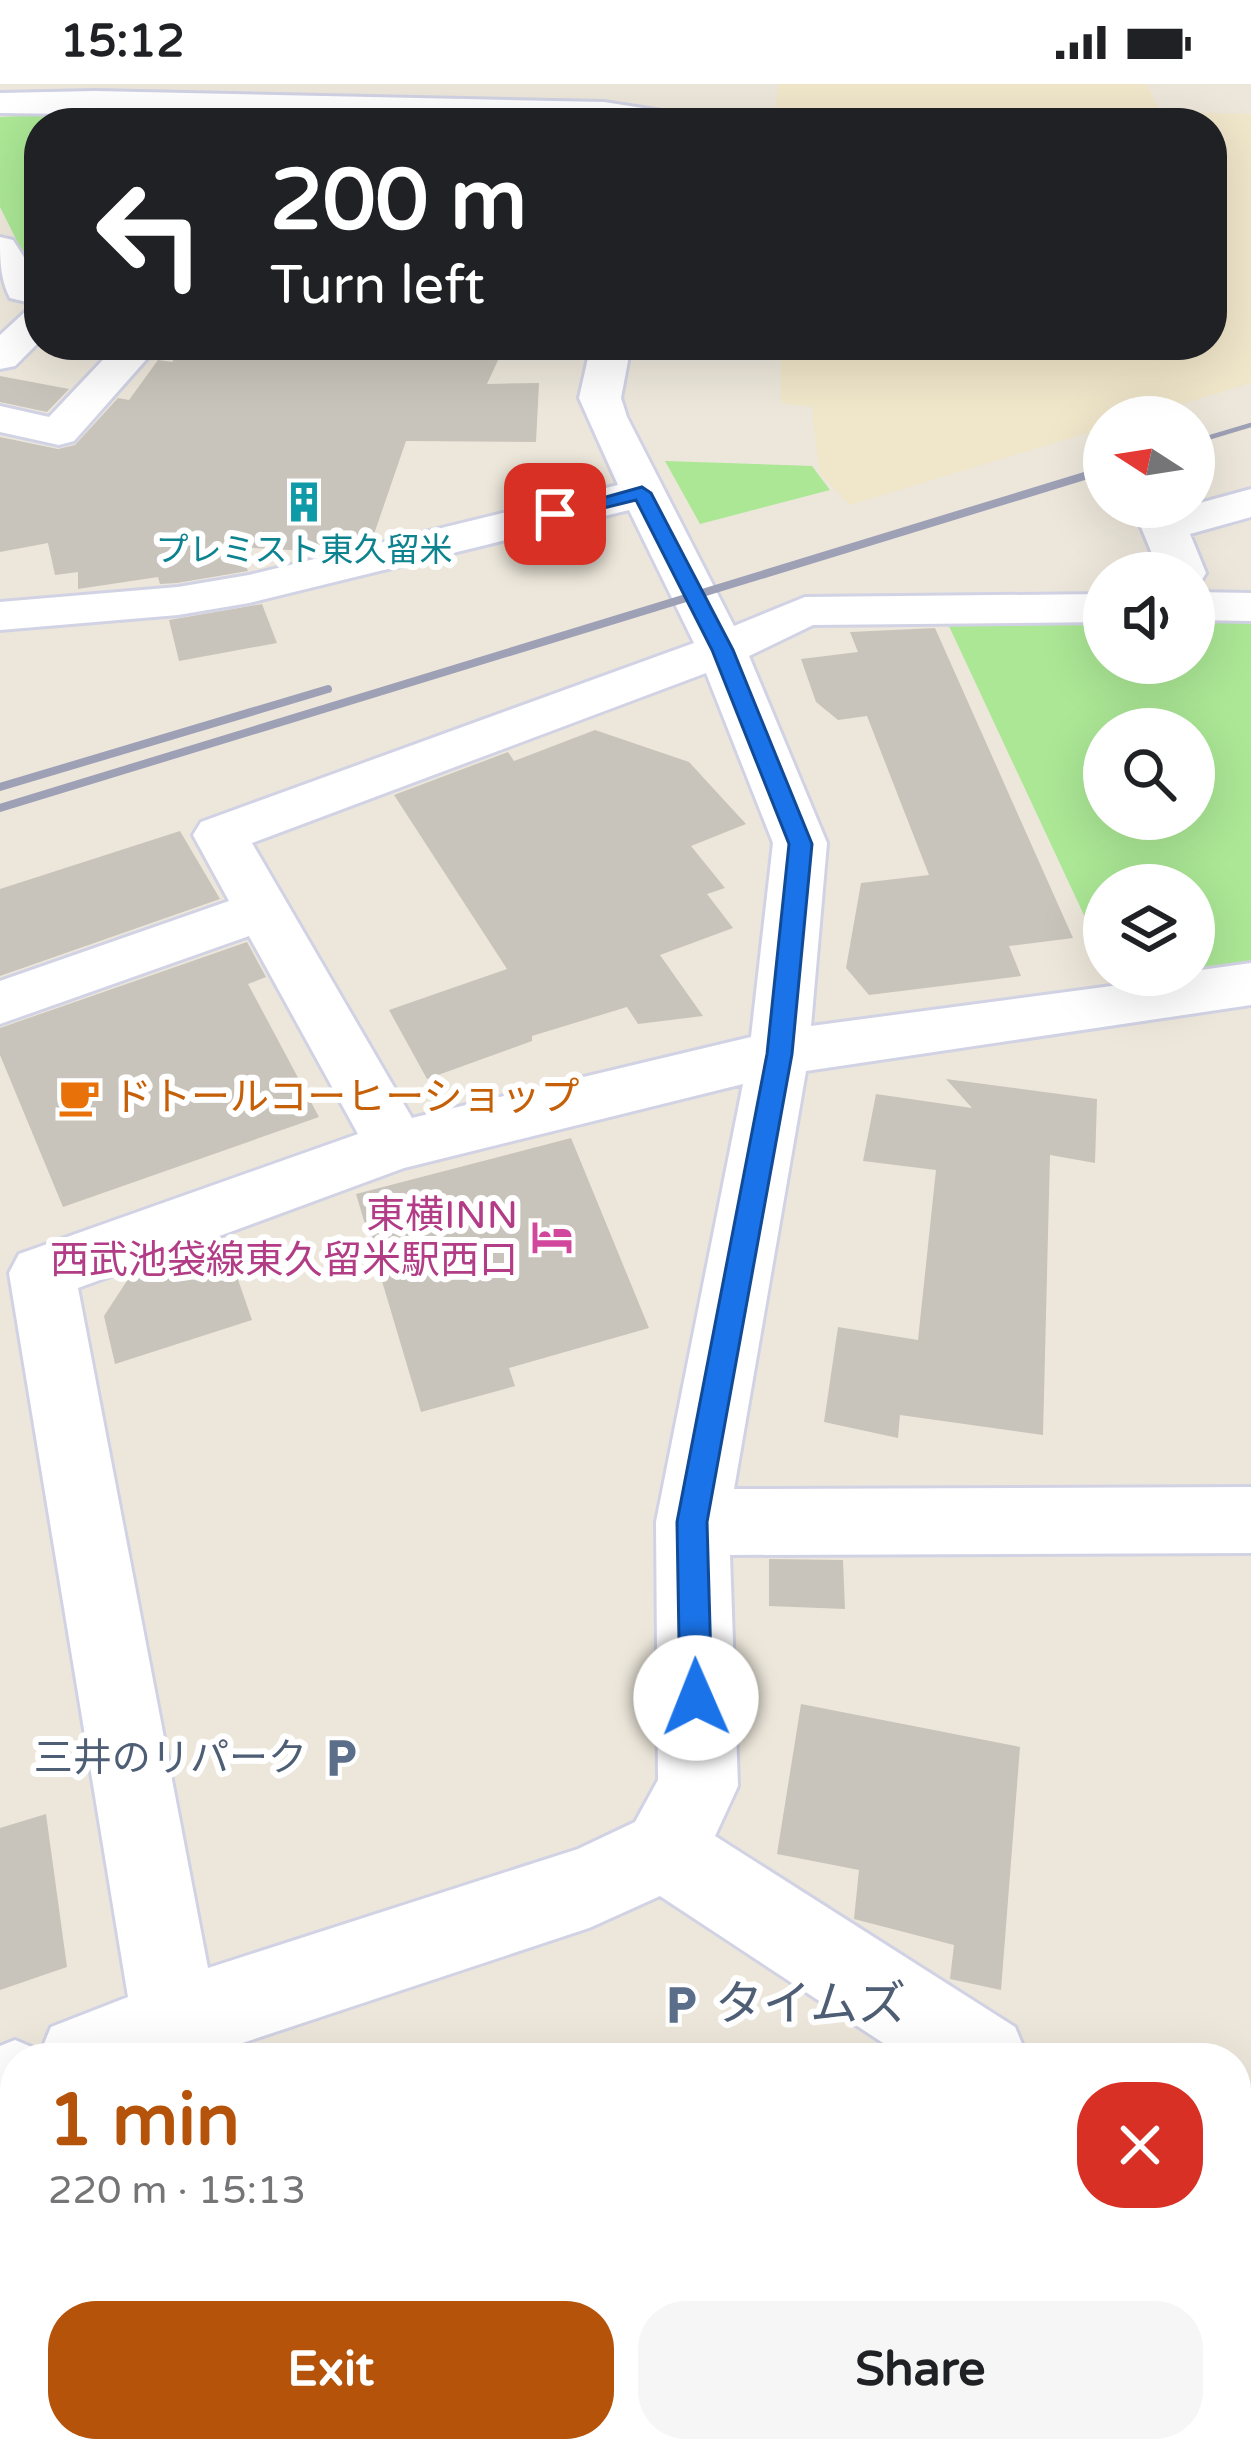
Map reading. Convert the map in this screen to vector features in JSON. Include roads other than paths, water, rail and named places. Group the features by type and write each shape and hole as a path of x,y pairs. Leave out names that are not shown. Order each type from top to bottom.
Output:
{"street":[{"path":"0,104 395,108"},
{"path":"0,248 24,290"},
{"path":"0,357 24,334"},
{"path":"0,419 59,432 125,360"},
{"path":"608,360 600,398 722,650 800,844 779,1054 692,1522 698,1786 664,1851 589,1887 178,2040 42,1273 396,1146 779,1054 1251,984"},
{"path":"0,616 178,601 249,589 642,493"},
{"path":"1215,508 1251,503"},
{"path":"1215,601 1251,607"},
{"path":"396,1146 220,835 722,650 805,611 1083,608"},
{"path":"0,1003 262,910"},
{"path":"692,1522 1251,1520"},
{"path":"664,1851 961,2043"}],"railway":[{"path":"1215,436 1251,425"},
{"path":"0,808 1083,476"},
{"path":"0,787 328,689"}],"place":[{"name":"プレミスト東久留米","path":"304,502"},
{"name":"ドトールコーヒーショップ","path":"79,1097"},
{"name":"東横INN 西武池袋線東久留米駅西口","path":"552,1237"},
{"name":"三井のリパーク","path":"341,1758"},
{"name":"タイムズ","path":"681,2005"}]}
